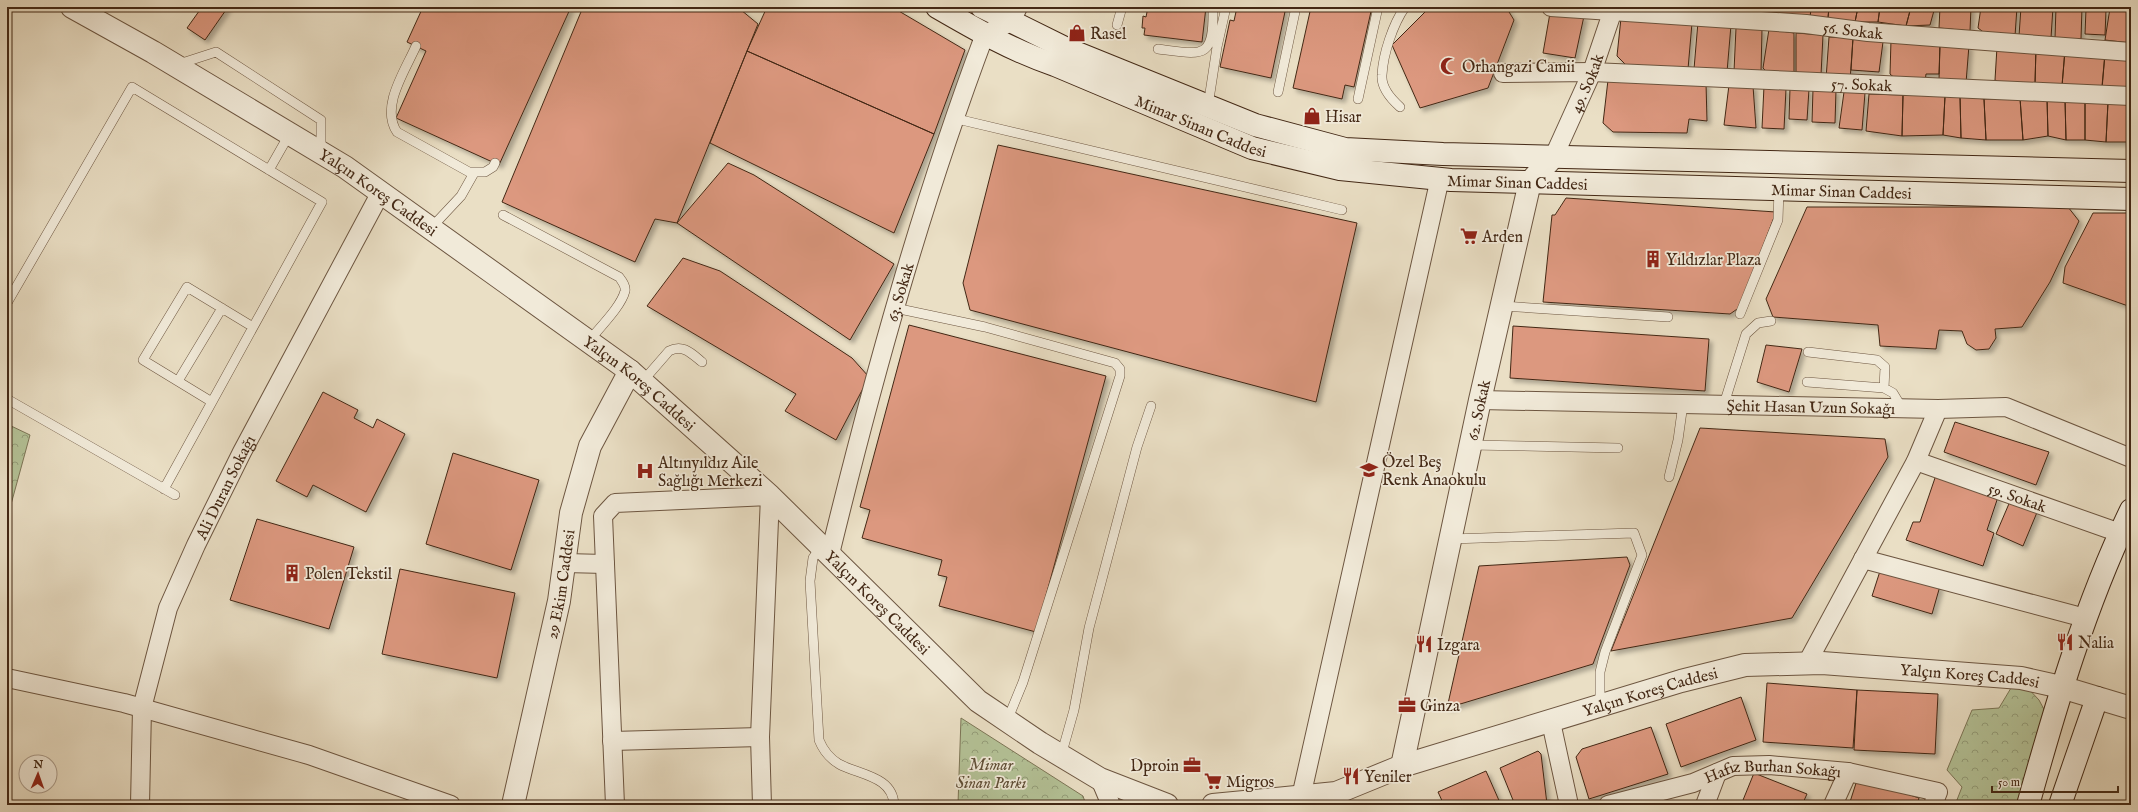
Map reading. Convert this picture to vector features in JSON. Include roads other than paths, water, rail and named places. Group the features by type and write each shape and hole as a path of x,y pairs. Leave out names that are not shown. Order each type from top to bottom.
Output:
{"street":[{"name":"Yalçın Koreş Caddesi","path":"72,7 176,65 321,153 381,192 589,341 636,376 770,496 978,701 1061,756 1131,799 1167,805"},
{"name":"Mimar Sinan Caddesi","path":"937,7 984,34 1029,56 1055,65 1252,148 1340,169 1440,178 1530,182 2131,199"},
{"name":"Mimar Sinan Caddesi","path":"982,7 1015,15 1067,48 1255,125 1345,149 1443,154 2131,170"},
{"name":"56. Sokak","path":"1551,7 1614,9 1806,24 1868,32 2131,52"},
{"name":"49. Sokak","path":"1554,156 1592,72 1614,9"},
{"path":"984,34 1015,15"},
{"name":"63. Sokak","path":"825,550 918,228 954,118 984,34"},
{"name":"57. Sokak","path":"1503,73 1592,72 2131,96"},
{"name":"62. Sokak","path":"1402,766 1470,445 1530,182 1554,156"},
{"path":"1301,797 1440,178"},
{"name":"Ali Duran Sokağı","path":"140,805 142,708 168,608 196,545 246,445 381,192"},
{"name":"29 Ekim Caddesi","path":"513,805 553,631 565,563 571,513 590,446 636,376"},
{"name":"Şehit Hasan Uzun Sokağı","path":"1480,400 1938,409 2006,407 2131,458"},
{"path":"1807,663 1916,461 1938,409"},
{"name":"59. Sokak","path":"1916,461 2120,533"},
{"path":"614,805 603,516 615,503 770,496 760,737 762,805"},
{"path":"2028,805 2061,687 2085,618 2131,510"},
{"path":"1863,559 2085,618"},
{"path":"565,563 605,564"},
{"name":"Yalçın Koreş Caddesi","path":"1213,805 1336,793 1402,766 1551,722 1681,681 1745,665 1822,663 2021,678 2061,687 2131,708"},
{"path":"7,678 142,708 309,755 451,805"},
{"path":"2060,805 2097,698"},
{"path":"1551,722 1569,805"},
{"path":"612,740 760,737"},
{"name":"Hafız Burhan Sokağı","path":"1608,805 1693,783 1733,766 1769,765 1848,772 1936,798"},
{"path":"1833,805 1848,772"},
{"path":"1705,805 1717,773"},
{"path":"1100,779 1111,805"}],"lane":[{"path":"1117,25 1122,7"},
{"path":"1158,49 1195,54 1205,50 1211,40 1213,7"},
{"path":"1208,106 1217,47 1226,7"},
{"path":"1278,92 1296,7"},
{"path":"1358,100 1378,7"},
{"path":"1400,106 1386,90 1382,75 1392,30 1404,7"},
{"path":"416,46 390,106 393,126 397,132 474,174 485,172 493,167 495,163"},
{"path":"176,65 216,52 321,120 321,153"},
{"path":"7,303 132,87 322,202 164,489"},
{"path":"954,118 1342,210"},
{"path":"269,170 290,134"},
{"path":"431,228 461,196 474,174"},
{"path":"1740,314 1778,220 1779,189"},
{"path":"503,215 619,277 623,282 625,290 621,300 589,341"},
{"path":"212,402 143,360 187,287 253,326"},
{"path":"1502,306 1668,317"},
{"path":"178,382 222,308"},
{"path":"895,308 985,327 1115,363 1120,368 1120,376 1023,682 1007,721"},
{"path":"1724,404 1746,334 1758,323 1771,321"},
{"path":"636,376 673,349 687,350 702,362"},
{"path":"1808,352 1877,360 1885,367 1884,388"},
{"path":"1807,382 1884,388 1893,393 1902,408"},
{"path":"7,399 175,496"},
{"path":"1669,477 1678,440 1683,404"},
{"path":"1061,756 1074,710 1088,628 1137,447 1151,406"},
{"path":"1470,445 1618,448"},
{"path":"1450,539 1634,533 1642,554 1604,652 1600,672 1600,706"},
{"path":"825,550 813,558 810,581 819,740 828,754 838,764 885,784 892,793 894,805"}],"place":[{"name":"Rasel","path":"1077,33"},
{"name":"Orhangazi Camii","path":"1449,66"},
{"name":"Hisar","path":"1312,116"},
{"name":"Arden","path":"1469,236"},
{"name":"Yıldızlar Plaza","path":"1653,259"},
{"name":"Özel Beş Renk Anaokulu","path":"1369,470"},
{"name":"Altınyıldız Aile Sağlığı Merkezi","path":"645,471"},
{"name":"Polen Tekstil","path":"292,573"},
{"name":"Nalia","path":"2065,642"},
{"name":"Izgara","path":"1424,644"},
{"name":"Ginza","path":"1407,705"},
{"name":"Dproin","path":"1192,765"},
{"name":"Yeniler","path":"1351,776"},
{"name":"Migros","path":"1213,781"}],"park label":[{"name":"Mimar Sinan Parkı","path":"991,773"}]}
